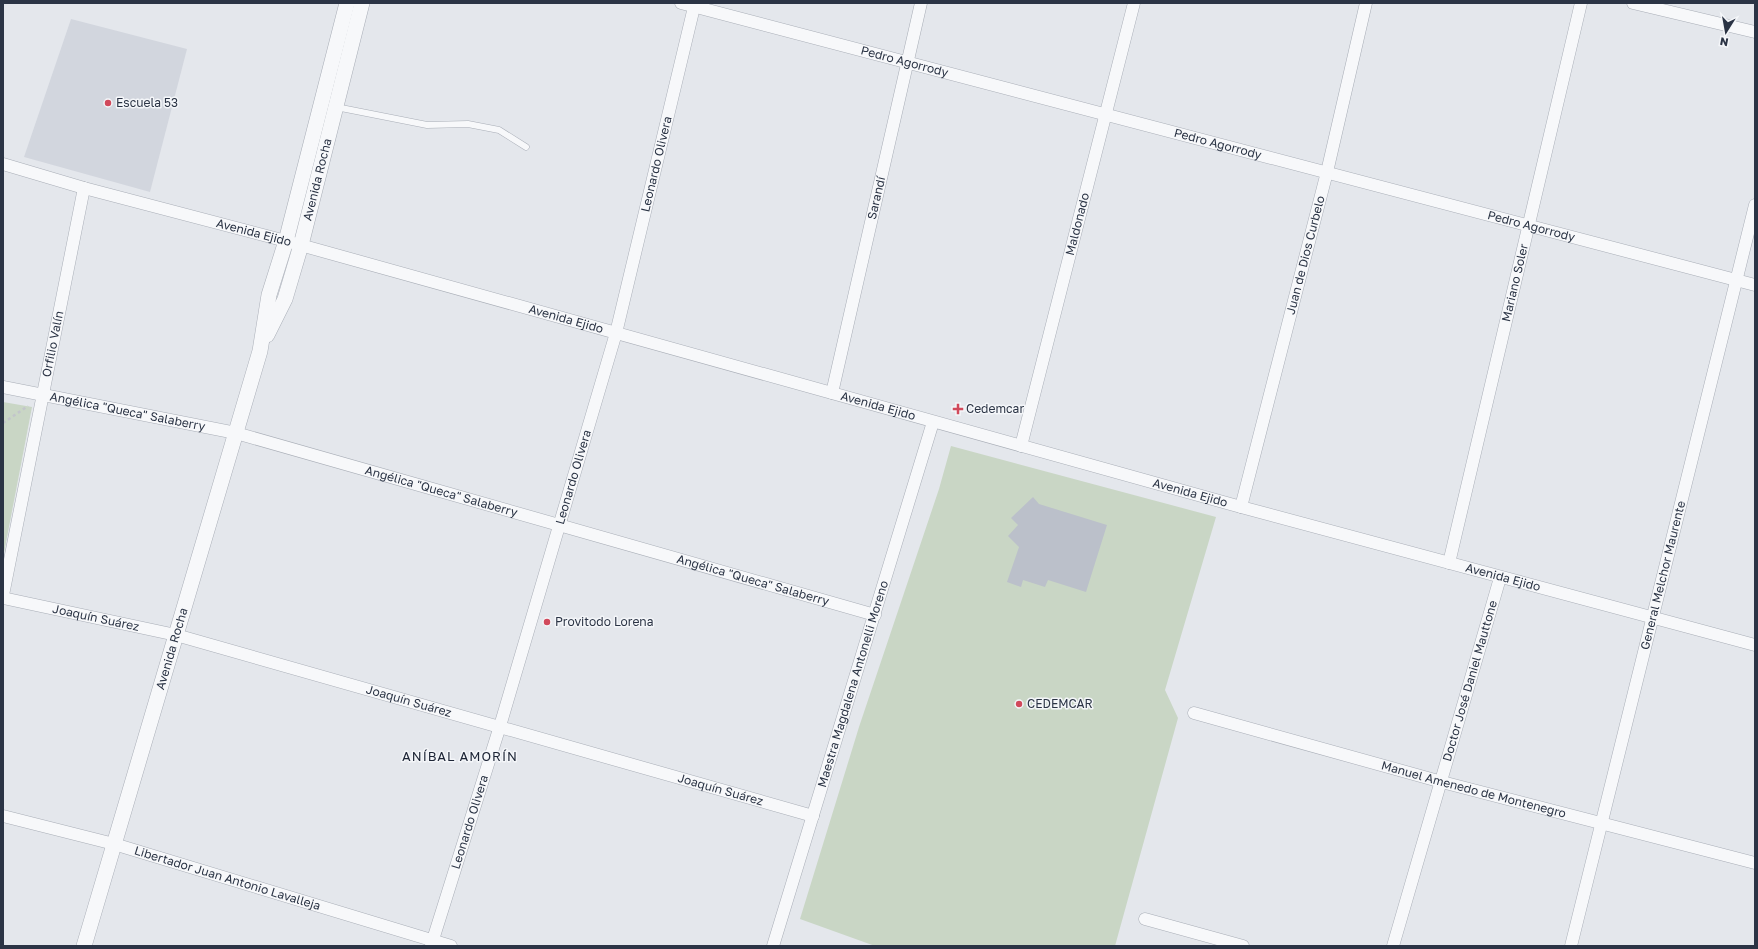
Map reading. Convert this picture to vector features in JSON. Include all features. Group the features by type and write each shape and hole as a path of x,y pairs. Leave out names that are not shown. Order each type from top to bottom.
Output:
{"street":[{"name":"Avenida Rocha","path":"84,946 260,351 269,295 286,241 348,3"},
{"name":"Avenida Rocha","path":"260,351 285,299 301,245 362,3"},
{"name":"Pedro Agorrody","path":"681,3 694,5 907,63 1755,285"},
{"name":"Sarandí","path":"832,394 921,3"},
{"name":"Maldonado","path":"1020,446 1134,3"},
{"name":"Juan de Dios Curbelo","path":"1242,507 1327,172 1366,3"},
{"name":"Mariano Soler","path":"1450,563 1581,3"},
{"path":"1633,3 1755,32"},
{"name":"Leonardo Olivera","path":"432,943 500,726 616,333 694,5"},
{"name":"Avenida Ejido","path":"3,164 84,188 301,245 832,394 1500,578 1755,645"},
{"name":"Orfilio Valín","path":"3,595 84,188"},
{"name":"General Melchor Maurente","path":"1571,946 1755,205"},
{"name":"Angélica \"Queca\" Salaberry","path":"3,387 236,433 875,615"},
{"name":"Maestra Magdalena Antonelli Moreno","path":"773,946 933,422"},
{"name":"Doctor José Daniel Mauttone","path":"1393,946 1442,782 1500,578"},
{"name":"Joaquín Suárez","path":"3,598 176,635 813,816"},
{"name":"Manuel Amenedo de Montenegro","path":"1194,713 1442,782 1755,863"},
{"name":"Libertador Juan Antonio Lavalleja","path":"3,816 114,844 432,943 451,946"},
{"path":"1145,919 1243,946"}],"lane":[{"path":"336,106 427,125 468,124 499,130 526,148"}],"path":[{"path":"3,423 43,395"}],"shaded area":[{"name":"Escuela 53","path":"71,19 187,49 150,192 24,157"}],"green space":[{"path":"3,402 32,407 3,558"},
{"name":"CEDEMCAR","path":"951,446 1216,517 1165,690 1178,718 1115,946 875,946 800,919 859,727 939,489"}],"building":[{"path":"1033,497 1039,504 1107,525 1086,592 1048,580 1045,587 1023,580 1021,587 1007,582 1019,547 1008,536 1018,525 1011,518"}],"place":[{"name":"Escuela 53","path":"108,103"},
{"name":"Cedemcar","path":"958,409"},
{"name":"Provitodo Lorena","path":"547,622"},
{"name":"CEDEMCAR","path":"1019,704"}],"district":[{"name":"ANÍBAL AMORÍN","path":"460,756"}]}
